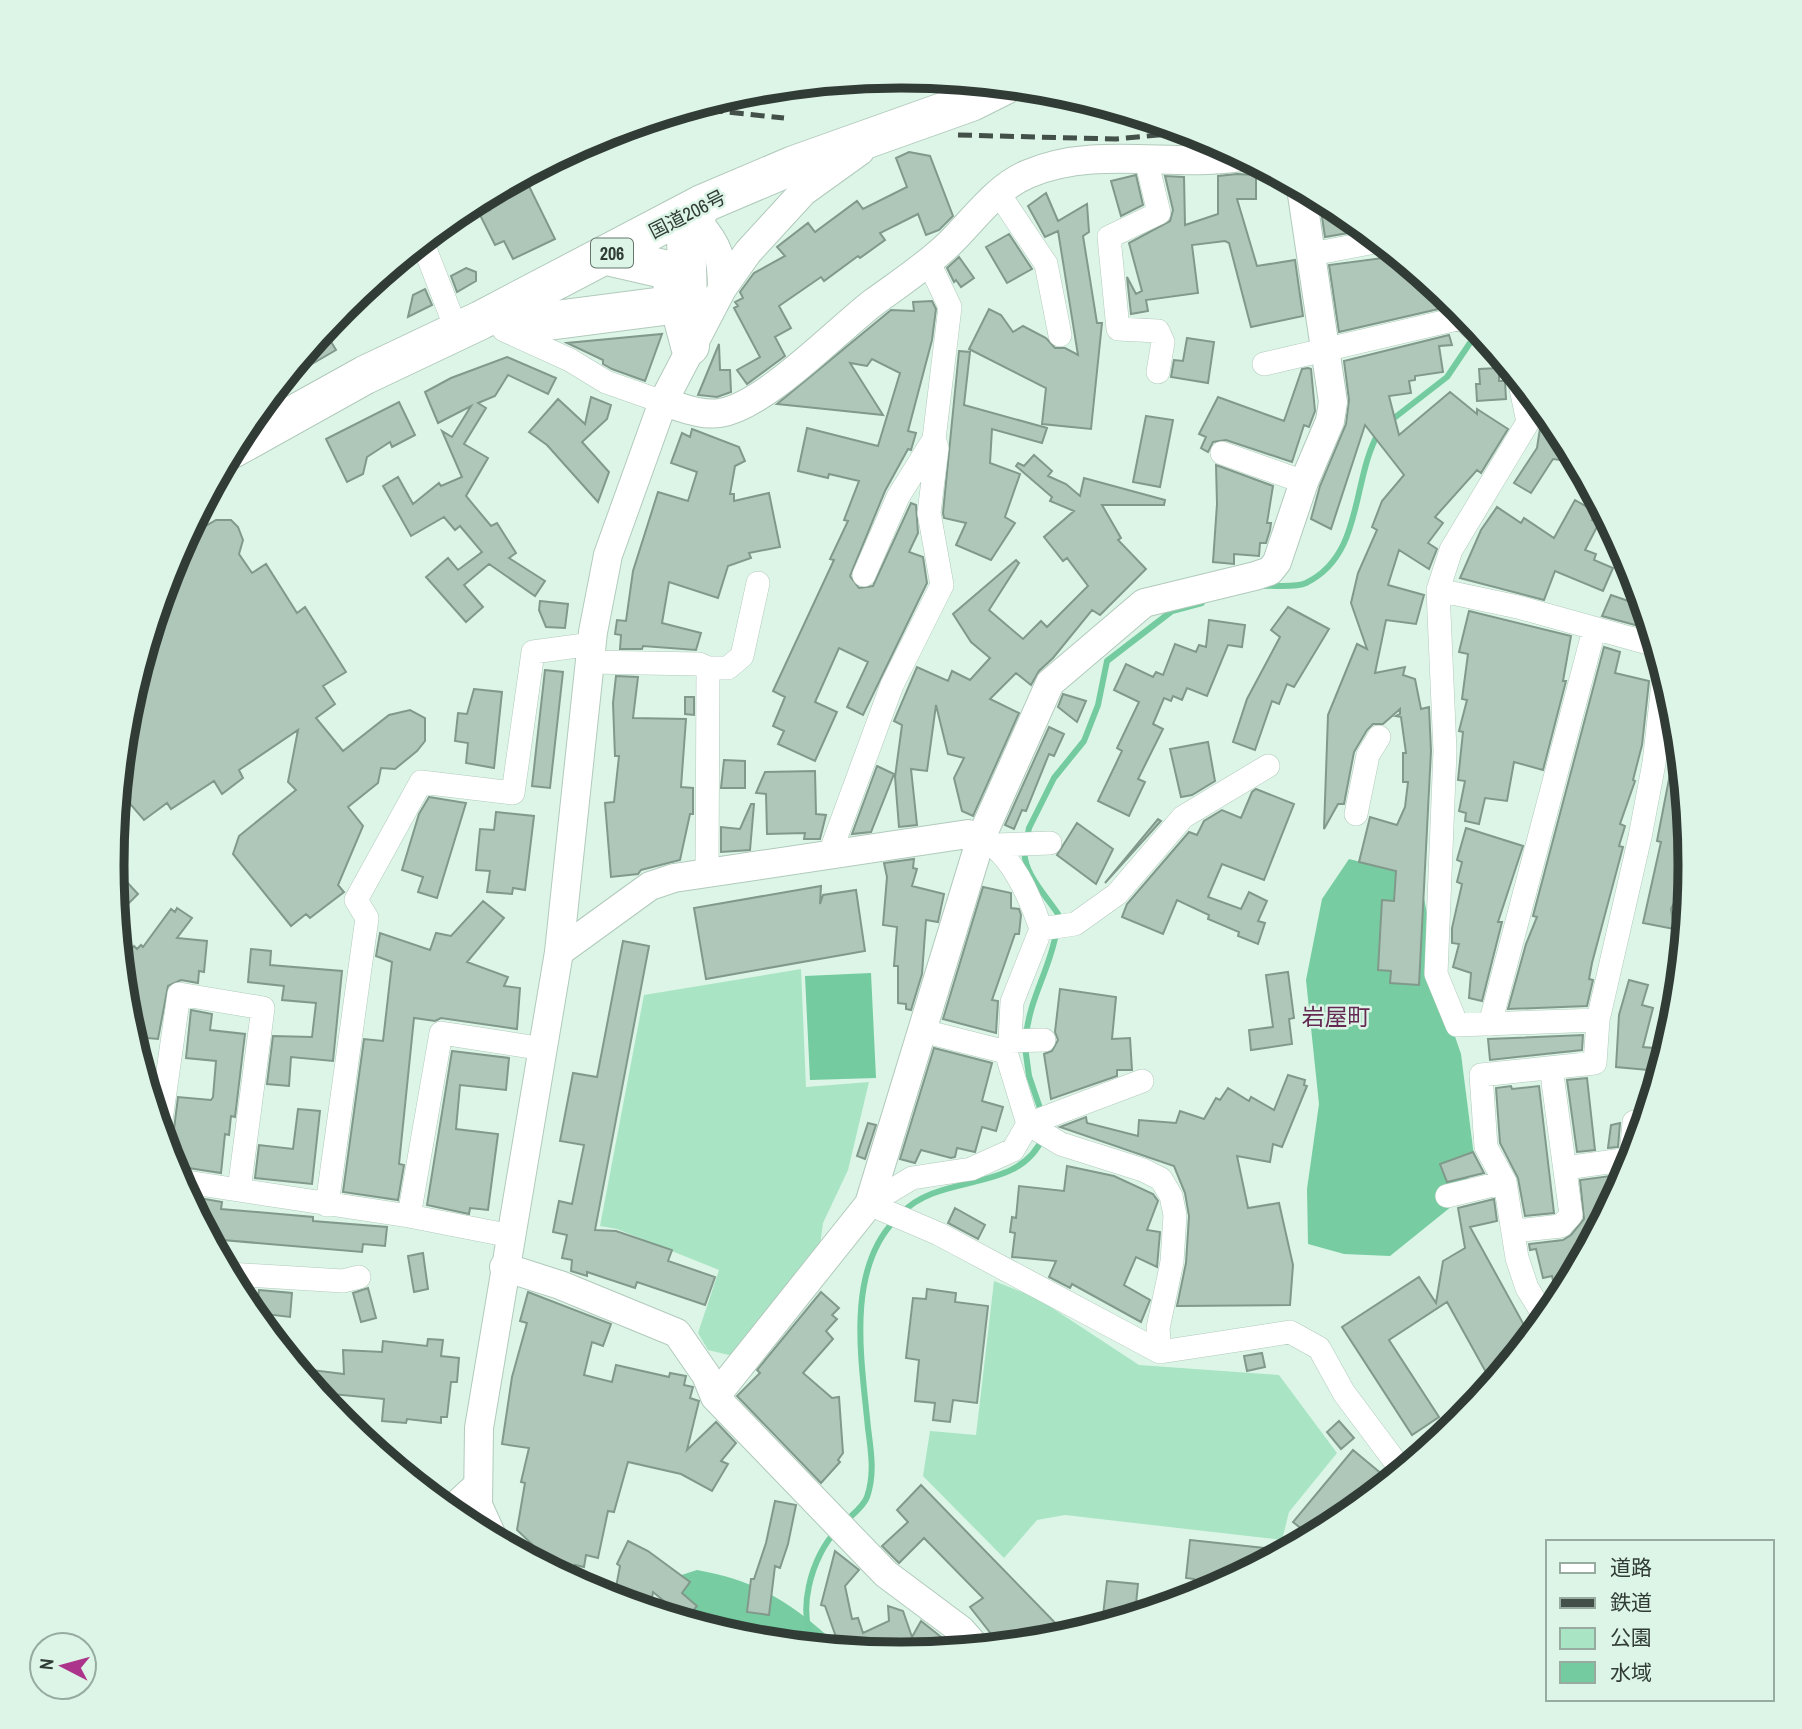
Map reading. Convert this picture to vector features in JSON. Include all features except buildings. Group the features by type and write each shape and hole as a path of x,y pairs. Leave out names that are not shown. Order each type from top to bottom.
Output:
{"highway":[{"name":"国道206号","path":"252,438 365,375 794,164 962,105 988,93"},
{"path":"689,215 686,237 690,346"},
{"path":"607,256 668,270 690,346"},
{"path":"476,322 525,324 679,304"}],"street":[{"path":"485,1521 478,1505 479,1428 559,952 591,653 608,555 663,402 722,289 748,252 803,192 862,149 962,105"},
{"path":"427,249 476,322 570,360 606,382 704,414 741,406 929,263 999,194 1025,175 1065,161 1221,157"},
{"path":"1146,159 1159,213 1109,237 1118,329 1158,331 1163,342 1158,372"},
{"path":"999,194 1046,264 1060,335"},
{"path":"878,1208 923,1031 989,841 1050,683 1144,603 1270,570 1277,562 1304,482 1330,421 1332,386 1303,200"},
{"path":"689,215 709,235 722,258 722,289"},
{"path":"1312,254 1368,243"},
{"path":"863,575 898,497 934,439 950,307 929,263"},
{"path":"1264,363 1462,328"},
{"path":"1523,399 1528,422 1451,551 1438,590 1445,751 1436,974 1457,1025 1598,1020"},
{"path":"829,856 888,696 942,585 929,513 937,448 934,439"},
{"path":"1222,453 1304,482"},
{"path":"327,1205 367,918 356,900 421,782 513,793 533,652 591,653 699,664 708,668 728,668 742,656 758,583"},
{"path":"1438,590 1518,607 1646,643"},
{"path":"1490,1024 1594,630"},
{"path":"707,874 708,668"},
{"path":"1539,1307 1527,1288 1517,1258 1515,1231 1505,1182 1486,1147 1481,1075 1595,1063 1598,1020 1640,836 1654,764 1661,703"},
{"path":"1356,814 1368,755 1380,737"},
{"path":"1041,929 1075,924 1117,894 1183,817 1268,766"},
{"path":"559,952 650,886 707,874 968,834 989,841 1050,843"},
{"path":"989,841 1031,901 1041,929 1012,1002 1008,1046 1028,1124 1060,1144 1143,1170 1161,1180 1171,1196 1175,1215 1172,1262 1158,1328 1160,1352"},
{"path":"163,1107 179,994 262,1008 239,1189"},
{"path":"923,1031 1008,1046 1044,1040"},
{"path":"409,1216 442,1033 544,1049"},
{"path":"715,1397 878,1208 912,1178 971,1169 1013,1150 1028,1124 1142,1081"},
{"path":"1515,1231 1561,1226 1572,1214 1553,1082"},
{"path":"1565,1168 1618,1164"},
{"path":"1447,1196 1505,1182"},
{"path":"192,1183 409,1216 511,1236"},
{"path":"878,1208 1160,1352 1290,1332 1319,1348 1344,1393 1397,1462"},
{"path":"504,1267 560,1285 677,1333 706,1375 715,1397 886,1574 968,1638"},
{"path":"242,1275 343,1281 359,1277"},
{"path":"458,1503 477,1486"}],"green space":[{"path":"801,969 806,1087 869,1082 848,1170 823,1223 819,1253 733,1356 708,1350 698,1333 719,1270 617,1229 600,1226 644,995"},
{"path":"994,1281 1037,1298 1139,1365 1279,1375 1337,1453 1289,1512 1282,1540 1065,1515 1037,1520 1004,1558 923,1476 930,1431 976,1435"}],"shaded area":[{"path":"1349,859 1420,877 1444,1004 1461,1054 1475,1164 1457,1202 1390,1256 1344,1254 1308,1244 1307,1189 1319,1104 1306,980 1322,899"},
{"path":"697,1570 740,1581 791,1607 829,1638 749,1627 658,1602 666,1580"}],"water":[{"path":"871,973 876,1078 810,1080 805,976"}],"waterway":[{"path":"1389,422 1447,377 1473,339"},
{"path":"1263,586 1302,585 1325,570 1338,554 1347,536 1370,451 1379,432"},
{"path":"1027,838 1029,828 1054,778 1084,741 1098,705 1107,661 1172,611 1202,603"},
{"path":"1025,849 1027,866 1058,914 1057,922"},
{"path":"1026,1036 1056,933"},
{"path":"1025,1047 1029,1076 1042,1114"},
{"path":"902,1213 918,1200 937,1192 998,1175 1016,1167 1032,1155 1043,1137"},
{"path":"846,1521 866,1500 872,1471 861,1347 863,1292 869,1265 879,1241 895,1220"},
{"path":"812,1636 807,1618 809,1586 820,1555 836,1531"}],"railway":[{"path":"714,111 784,118"},
{"path":"958,135 1116,139 1165,134"}],"district":[{"name":"岩屋町","path":"1336,1016"}]}
